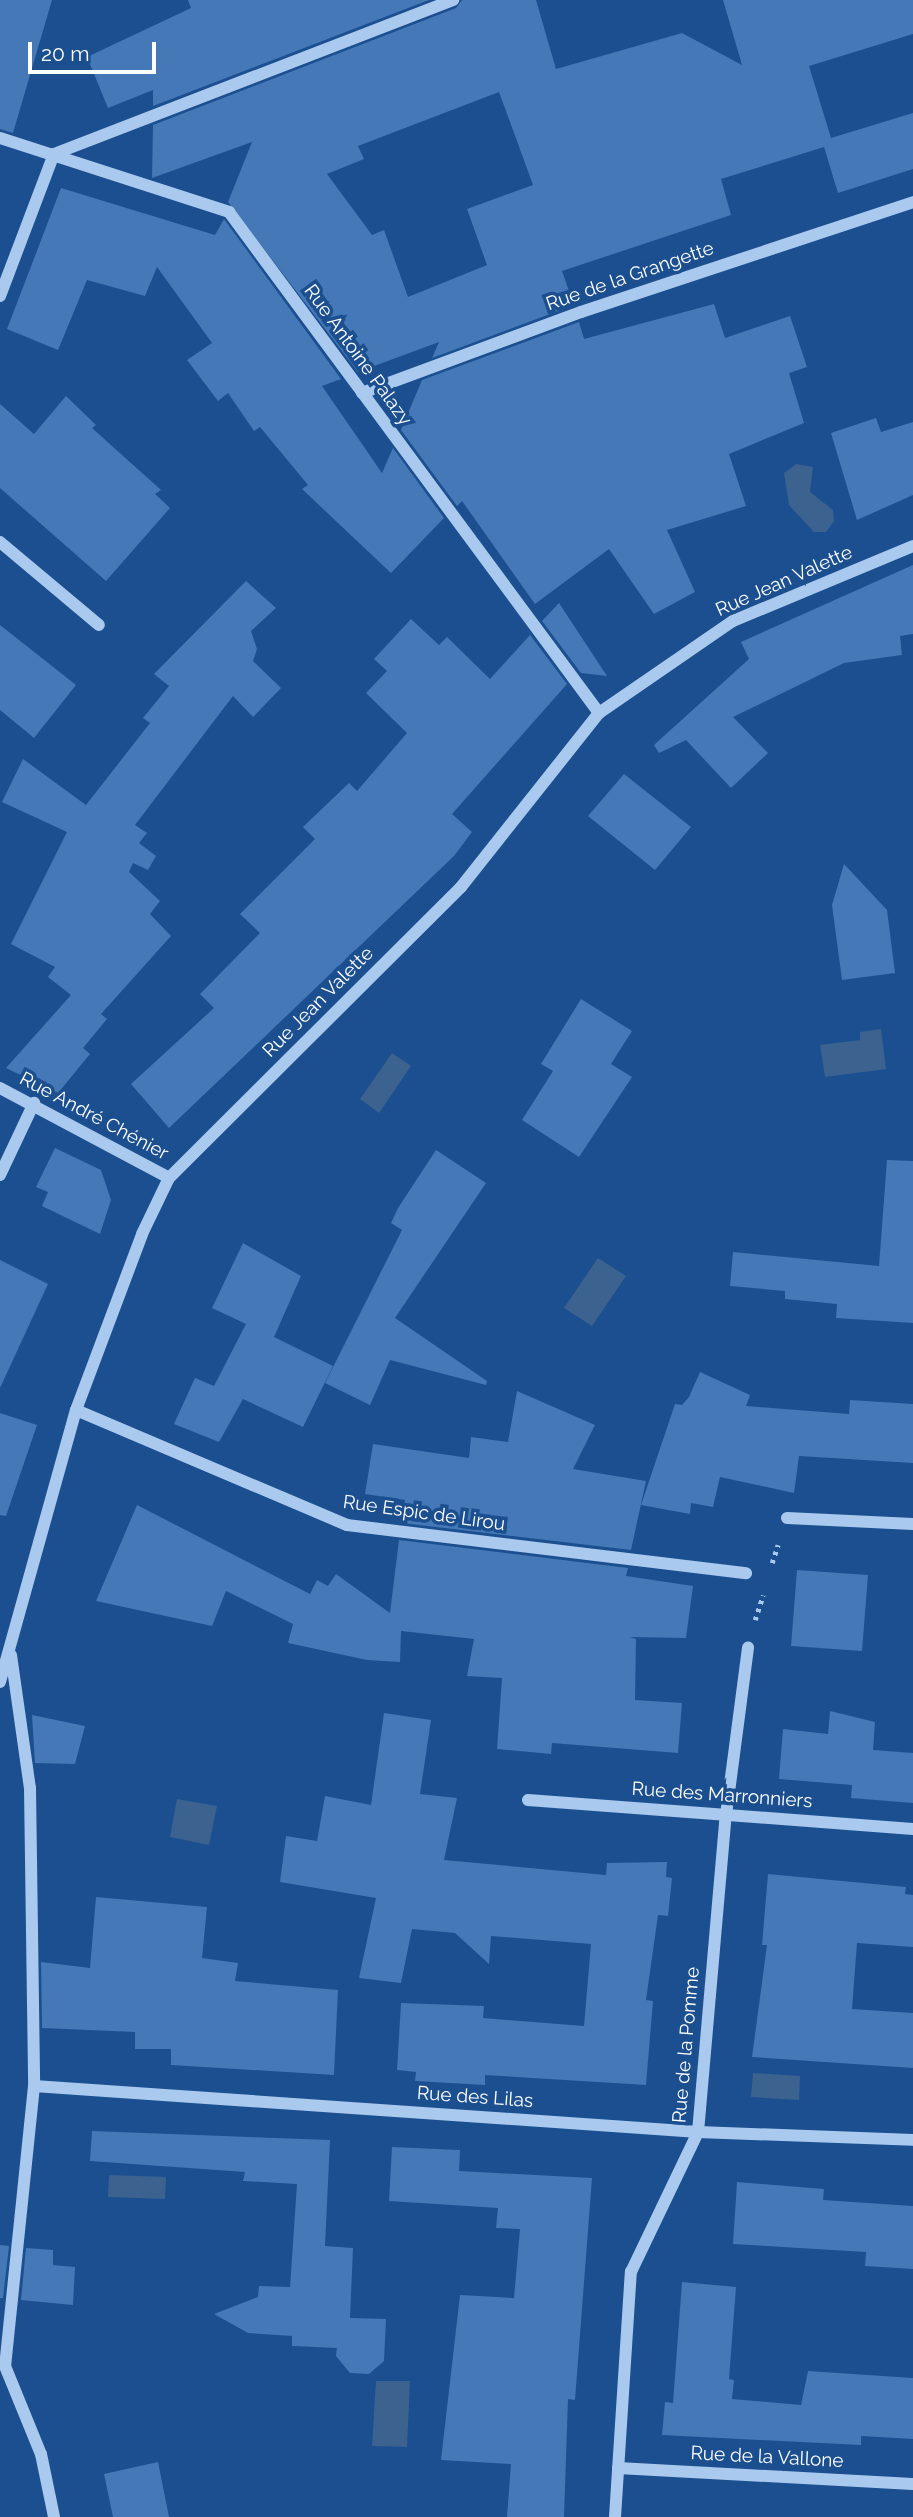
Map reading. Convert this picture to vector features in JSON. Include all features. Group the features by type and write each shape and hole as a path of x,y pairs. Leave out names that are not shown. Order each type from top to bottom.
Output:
{"street":[{"path":"0,296 54,154 453,0"},
{"name":"Rue Antoine Palazy","path":"0,138 229,212 599,713"},
{"name":"Rue de la Grangette","path":"362,393 581,312 913,202"},
{"path":"0,542 99,625"},
{"name":"Rue Jean Valette","path":"0,1682 11,1655 76,1410 142,1234 169,1178 461,887 599,713 733,621 913,546"},
{"name":"Rue André Chénier","path":"0,1087 169,1178"},
{"path":"0,1175 34,1103"},
{"name":"Rue Espic de Lirou","path":"76,1410 346,1525 746,1573"},
{"path":"787,1517 913,1524"},
{"name":"Rue de la Pomme","path":"615,2517 631,2272 698,2132 726,1815 748,1647"},
{"path":"11,1655 30,1788 34,2086 5,2366 41,2454 54,2517"},
{"name":"Rue des Marronniers","path":"528,1800 913,1829"},
{"name":"Rue des Lilas","path":"34,2086 698,2132 913,2140"},
{"name":"Rue de la Vallone","path":"618,2468 913,2484"}],"water":[{"path":"796,464 813,467 810,492 833,510 834,521 826,532 814,532 789,505 784,473"},
{"path":"881,1029 886,1069 825,1077 820,1045 860,1040 860,1032"},
{"path":"392,1053 411,1066 379,1113 360,1099"},
{"path":"598,1258 626,1276 592,1326 564,1308"},
{"path":"177,1799 217,1806 209,1845 170,1837"},
{"path":"753,2073 800,2076 799,2100 751,2097"},
{"path":"109,2175 166,2177 165,2199 108,2197"},
{"path":"376,2381 410,2381 407,2447 372,2446"}],"building":[{"path":"0,0 52,0 13,133 0,129"},
{"path":"188,0 429,0 153,106 153,90 108,108 87,57 191,8"},
{"path":"462,0 536,0 556,69 682,33 742,65 723,0 913,0 913,34 809,66 831,138 913,113 913,169 838,193 824,147 721,179 731,215 562,271 574,305 432,358 439,342 358,372 228,202 252,142 152,178 153,125 456,8","holes":["499,92 533,185 467,209 487,265 408,297 384,230 372,235 327,174 364,159 358,146"]},
{"path":"61,188 215,235 224,219 341,379 322,386 382,473 393,448 444,518 391,573 302,489 308,485 260,427 254,431 228,393 218,401 187,360 212,343 157,267 145,296 87,280 58,350 7,329"},
{"path":"714,304 725,338 790,316 807,367 789,373 804,423 729,454 746,506 667,530 695,592 654,614 609,549 535,604 462,501 457,506 401,430 422,380 579,322 584,339"},
{"path":"66,396 96,425 92,428 161,490 155,494 170,508 106,581 0,488 0,404 34,434"},
{"path":"876,418 881,432 913,422 913,495 857,520 831,433"},
{"path":"913,565 913,634 900,636 902,655 844,663 733,717 768,753 731,788 686,740 659,753 654,745 749,659 741,642"},
{"path":"246,581 276,608 251,631 257,649 253,661 281,688 253,717 233,696 135,825 147,833 139,843 156,856 148,870 133,863 129,872 160,901 150,914 171,936 101,1014 107,1019 83,1048 90,1054 58,1093 6,1068 71,995 48,977 55,967 11,944 67,832 2,802 23,759 86,805 150,723 143,718 169,686 154,674"},
{"path":"559,603 607,676 581,673 542,621"},
{"path":"411,619 439,645 447,637 490,679 530,635 567,684 452,814 472,832 454,856 169,1128 131,1084 214,1008 200,994 260,933 240,914 315,839 303,827 349,783 357,791 407,733 366,693 387,671 374,659"},
{"path":"0,625 76,685 34,738 0,710"},
{"path":"624,774 691,827 655,870 588,816"},
{"path":"844,864 887,910 895,973 842,980 832,905"},
{"path":"581,999 632,1031 611,1064 632,1077 579,1157 522,1120 553,1071 541,1064"},
{"path":"55,1148 101,1170 111,1200 100,1234 42,1206 48,1192 36,1187"},
{"path":"436,1150 486,1183 395,1318 487,1381 486,1385 390,1360 370,1405 325,1383 402,1230 391,1223 398,1208"},
{"path":"887,1160 913,1161 913,1323 836,1318 837,1304 785,1299 785,1291 730,1286 733,1252 879,1266"},
{"path":"243,1243 301,1276 274,1337 333,1366 303,1427 243,1399 219,1442 174,1424 195,1378 214,1386 246,1324 212,1308"},
{"path":"0,1260 48,1284 0,1388"},
{"path":"700,1372 750,1395 746,1406 849,1414 850,1400 913,1404 913,1463 799,1456 794,1493 720,1477 713,1507 691,1503 690,1514 641,1505 675,1404 682,1405 689,1397"},
{"path":"517,1391 595,1425 573,1469 646,1481 631,1550 402,1523 405,1500 365,1494 373,1444 469,1458 471,1437 508,1442"},
{"path":"0,1413 37,1425 6,1516 0,1515"},
{"path":"137,1505 310,1594 317,1580 328,1586 336,1574 390,1613 399,1540 628,1568 626,1576 693,1586 686,1638 630,1637 636,1639 635,1700 682,1703 678,1753 552,1743 551,1754 497,1749 502,1678 467,1676 474,1639 401,1631 400,1662 367,1660 288,1643 293,1624 226,1591 212,1626 96,1601"},
{"path":"797,1570 868,1575 862,1651 791,1646"},
{"path":"830,1711 875,1722 873,1750 913,1753 913,1803 851,1798 852,1785 779,1779 783,1729 828,1734"},
{"path":"384,1713 431,1720 420,1794 457,1798 444,1860 606,1875 607,1863 667,1862 666,1877 672,1878 668,1916 658,1915 646,2000 653,2001 646,2085 485,2075 485,2085 415,2081 416,2072 397,2070 401,2003 484,2006 483,2018 584,2026 591,1944 491,1936 489,1964 455,1933 412,1929 401,1983 359,1978 376,1898 280,1882 286,1836 317,1841 325,1796 371,1805"},
{"path":"32,1715 85,1726 75,1764 35,1763"},
{"path":"768,1874 906,1887 905,1894 913,1895 913,1947 857,1943 852,2009 913,2013 913,2068 752,2057 767,1945 762,1945"},
{"path":"96,1897 207,1907 202,1958 238,1963 235,1981 338,1990 334,2075 171,2065 171,2049 135,2049 135,2032 42,2028 41,1962 90,1968"},
{"path":"92,2131 330,2140 325,2246 353,2248 350,2318 386,2319 384,2361 369,2374 350,2373 336,2356 337,2348 292,2346 292,2336 248,2333 214,2314 258,2297 259,2286 290,2287 297,2184 243,2181 245,2172 90,2161"},
{"path":"392,2147 460,2150 459,2171 592,2178 575,2400 568,2399 564,2517 507,2517 511,2464 441,2460 460,2295 514,2298 520,2229 496,2228 498,2208 389,2201"},
{"path":"737,2182 824,2189 823,2200 913,2206 913,2269 865,2266 866,2252 733,2244"},
{"path":"0,2245 9,2246 3,2298 0,2298"},
{"path":"26,2248 53,2250 53,2265 75,2267 73,2305 21,2300"},
{"path":"682,2282 736,2287 729,2379 734,2380 732,2399 801,2405 808,2371 913,2378 913,2439 861,2436 861,2445 662,2435 665,2402 673,2403"},
{"path":"158,2462 169,2517 113,2517 104,2474"}]}
